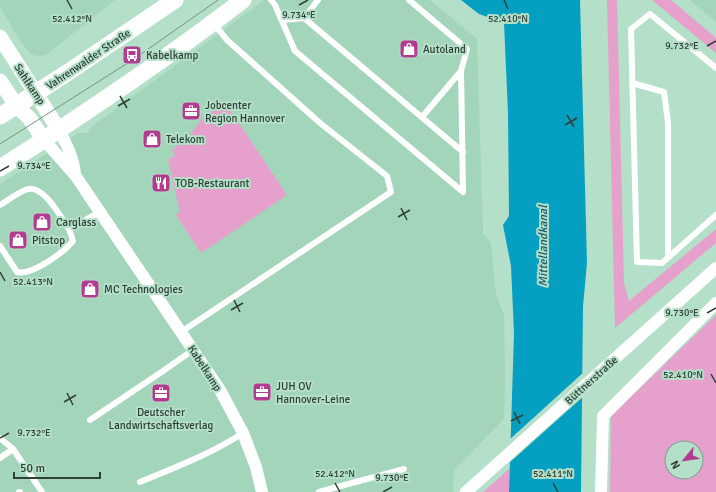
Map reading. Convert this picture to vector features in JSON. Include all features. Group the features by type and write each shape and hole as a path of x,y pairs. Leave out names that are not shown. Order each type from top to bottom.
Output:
{"main road":[{"name":"Vahrenwalder Straße","path":"0,116 175,0"},
{"path":"0,168 59,130 213,23 243,0"}],"street":[{"name":"Sahlkamp","path":"0,37 59,130"},
{"name":"Sahlkamp","path":"0,81 16,105 30,119 44,140"},
{"name":"Kabelkamp","path":"59,130 68,145 74,165 75,175"},
{"name":"Kabelkamp","path":"44,140 75,175 220,390 243,433 256,467 262,492"},
{"name":"Büttnerstraße","path":"466,492 716,268"},
{"path":"602,492 603,416 716,303"}],"lane":[{"path":"271,0 276,5 295,51 463,192 462,71 467,49 409,0"},
{"path":"304,18 318,0"},
{"path":"716,68 650,14 631,30 637,262 662,264 716,214"},
{"path":"282,20 304,18 463,152"},
{"path":"181,332 391,192 387,176 320,123 227,40 213,23"},
{"path":"422,117 462,71"},
{"path":"632,83 664,92 668,123 668,257"},
{"path":"0,205 29,189 37,190 45,195 69,229 73,241 67,248 46,263 22,273 17,272 0,246"},
{"path":"69,229 100,212"},
{"path":"90,420 193,350"},
{"path":"140,482 204,456 243,433"},
{"path":"0,438 13,449 42,492"},
{"path":"0,458 13,449"},
{"path":"319,492 404,469"}],"shaded area":[{"path":"0,0 115,0 46,55 38,56 33,55 21,42 0,7"},
{"path":"264,0 430,0 477,39 483,233 491,243 496,295 504,315 504,419 454,470 453,492 0,492 0,184 78,133 86,133 94,125"},
{"path":"607,0 617,0 624,283 629,301 716,229 716,243 615,328"},
{"path":"652,0 671,0 716,38 716,53"},
{"path":"690,0 716,0 716,22"},
{"path":"225,102 287,195 201,253 176,215 180,212 168,159 175,156 172,150 190,135 202,118"},
{"path":"716,315 716,492 610,492 611,416"},
{"path":"510,468 509,492 483,492"}],"water":[{"name":"Mittellandkanal","path":"461,0 580,0 587,263 583,306 581,492 509,492 514,333 511,266 503,225 509,216 508,113 504,23 479,14"}],"pier":[{"path":"585,371 585,395 508,464 509,440"}],"tram line":[{"path":"0,144 134,59 218,0"}],"place":[{"name":"Autoland","path":"409,49"},
{"name":"Kabelkamp","path":"132,55"},
{"name":"Jobcenter Region Hannover","path":"191,111"},
{"name":"Telekom","path":"152,139"},
{"name":"TOB-Restaurant","path":"161,183"},
{"name":"Carglass","path":"42,222"},
{"name":"Pitstop","path":"18,240"},
{"name":"MC Technologies","path":"90,289"},
{"name":"JUH OV Hannover-Leine","path":"262,392"},
{"name":"Deutscher Landwirtschaftsverlag","path":"161,393"}]}
